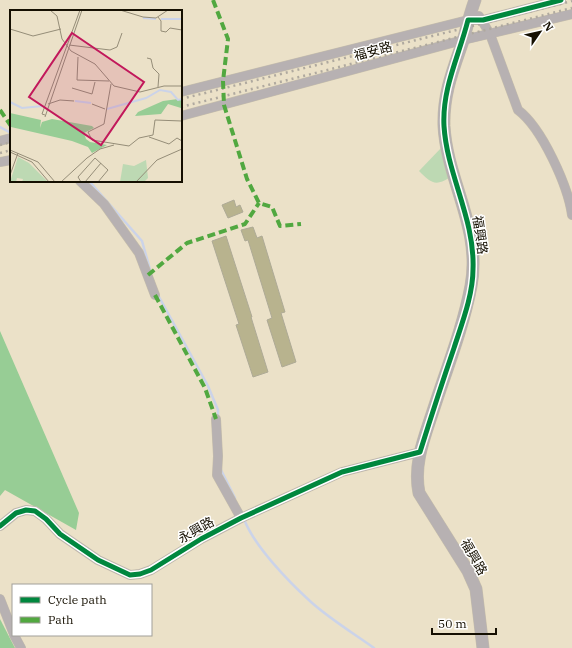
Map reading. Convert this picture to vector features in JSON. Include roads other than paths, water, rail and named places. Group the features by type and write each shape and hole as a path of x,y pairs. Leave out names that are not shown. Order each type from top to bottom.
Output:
{"street":[{"path":"483,20 561,0"},
{"path":"471,10 483,20 490,34 518,110 526,116 545,144 556,167 572,215"},
{"name":"福興路","path":"471,10 463,40 452,68 447,87 444,127 449,155 467,215 474,268 462,323 420,452 416,478 418,493 468,571 476,589 483,648"},
{"name":"福安路","path":"182,92 471,10"},
{"name":"福安路","path":"182,116 463,40 572,14"},
{"path":"0,141 10,138"},
{"path":"0,162 10,160"},
{"path":"81,182 104,204 139,252 155,295"},
{"path":"216,419 218,456 217,475 241,518"},
{"name":"永興路","path":"0,526 16,514 26,510 34,511 46,519 60,534 98,560 130,575 151,570 201,539 241,518 342,472 420,452"},
{"path":"0,599 12,629"},
{"path":"15,636 21,648"}],"waterway":[{"path":"0,127 10,132"},
{"path":"90,182 142,241 151,273"},
{"path":"158,295 208,386 218,410 218,417"},
{"path":"221,470 235,498"},
{"path":"244,519 264,552 311,602 374,648"}],"railway":[{"path":"182,99 572,1"},
{"path":"182,107 572,8"},
{"path":"0,145 10,142"},
{"path":"0,153 10,150"}]}
